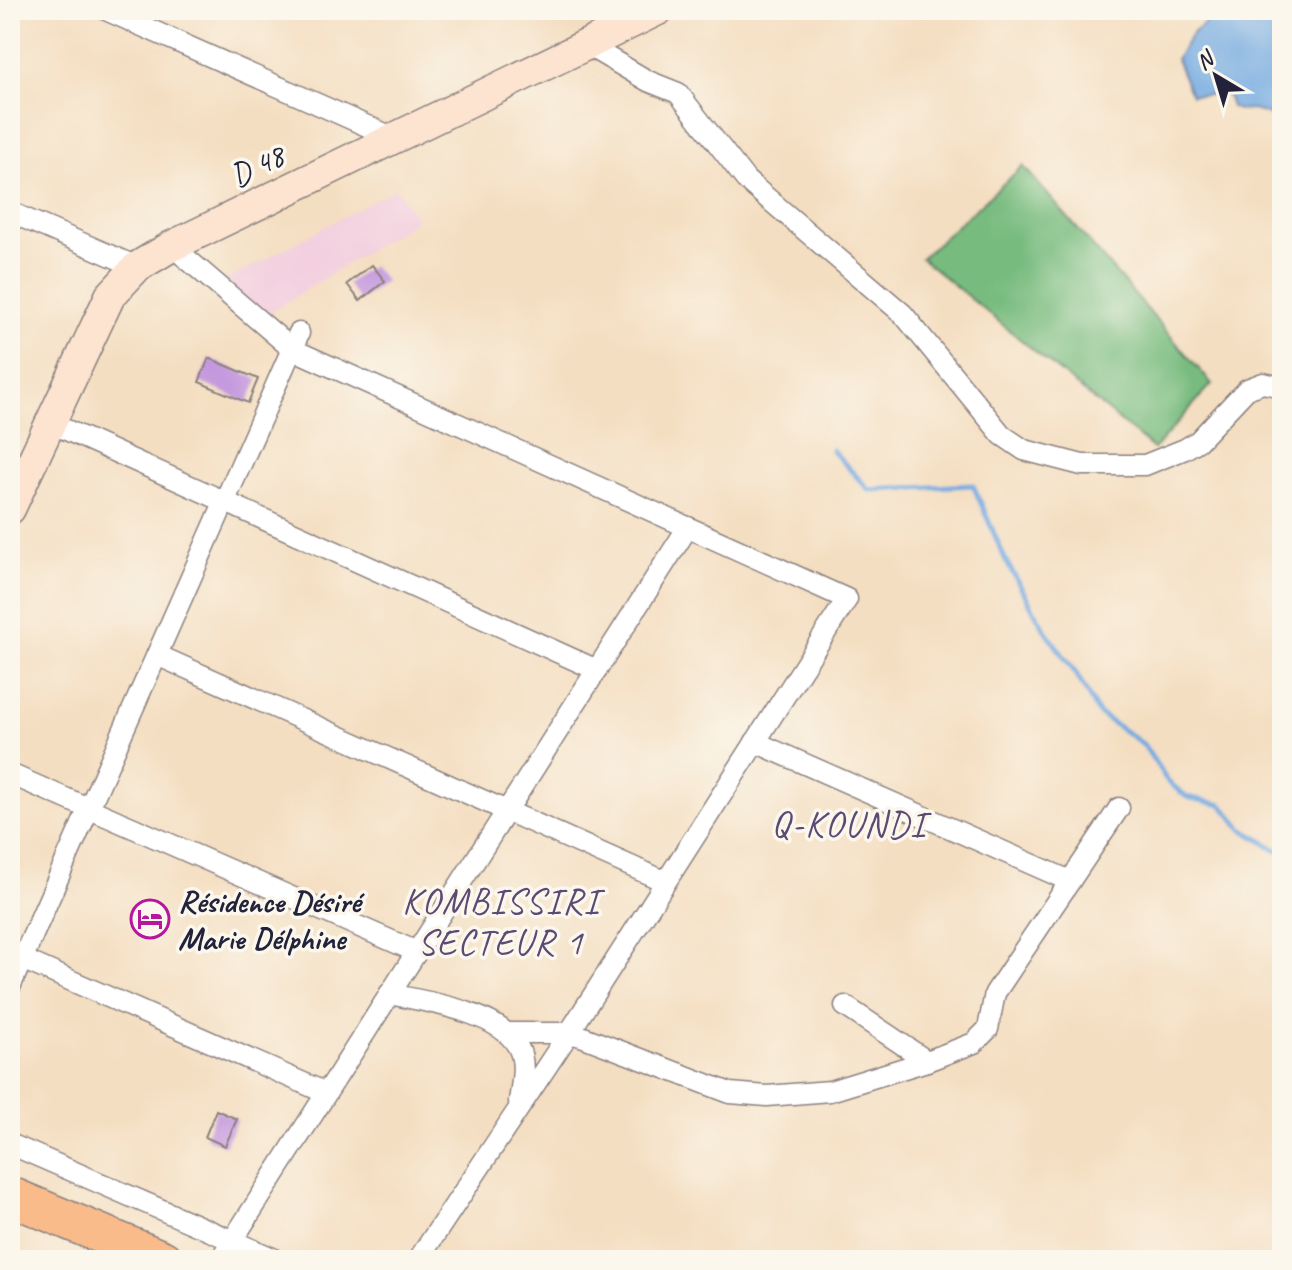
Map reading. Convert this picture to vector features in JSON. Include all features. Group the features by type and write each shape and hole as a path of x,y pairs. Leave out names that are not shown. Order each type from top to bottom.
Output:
{"highway":[{"path":"10,1196 163,1260"}],"street":[{"path":"106,10 394,138"},
{"name":"D 48","path":"10,509 110,296 137,267 172,246 587,45 610,19 658,10"},
{"path":"587,45 648,81 678,93 746,180 903,314 1002,435 1024,450 1082,465 1145,465 1198,441 1247,389 1263,383 1282,387"},
{"path":"10,212 137,267"},
{"path":"172,246 295,341 847,599 569,1033 418,1260"},
{"path":"10,987 295,341"},
{"path":"51,423 597,670"},
{"path":"220,1260 688,527"},
{"path":"157,655 664,881"},
{"path":"755,742 1070,881"},
{"path":"10,774 417,952"},
{"path":"389,994 445,1006 508,1033 569,1033 730,1093 767,1096 830,1091 974,1043 988,1029 995,993 1119,808"},
{"path":"22,959 326,1093"},
{"path":"845,1006 927,1061"},
{"path":"508,1033 520,1049 523,1071 519,1105"},
{"path":"10,1144 277,1260"}],"shaded area":[{"path":"396,188 417,220 258,320 218,285"}],"green space":[{"path":"1023,166 1212,384 1154,449 921,258"}],"water":[{"path":"1201,10 1282,10 1282,120 1252,109 1231,107 1227,95 1191,95 1176,59 1192,34 1204,24 1205,13"}],"building":[{"path":"372,265 385,281 360,301 347,284"},
{"path":"209,358 258,379 248,403 199,382"},
{"path":"216,1110 237,1119 225,1146 205,1137"}],"waterway":[{"path":"832,450 869,490 973,485 1006,561 1098,713 1143,744 1168,782 1187,797 1222,805 1242,829 1282,853"}],"place":[{"name":"Résidence Désiré Marie Délphine","path":"150,919"}],"district":[{"name":"Q-KOUNDI","path":"849,823"},
{"name":"KOMBISSIRI SECTEUR 1","path":"501,920"}]}
